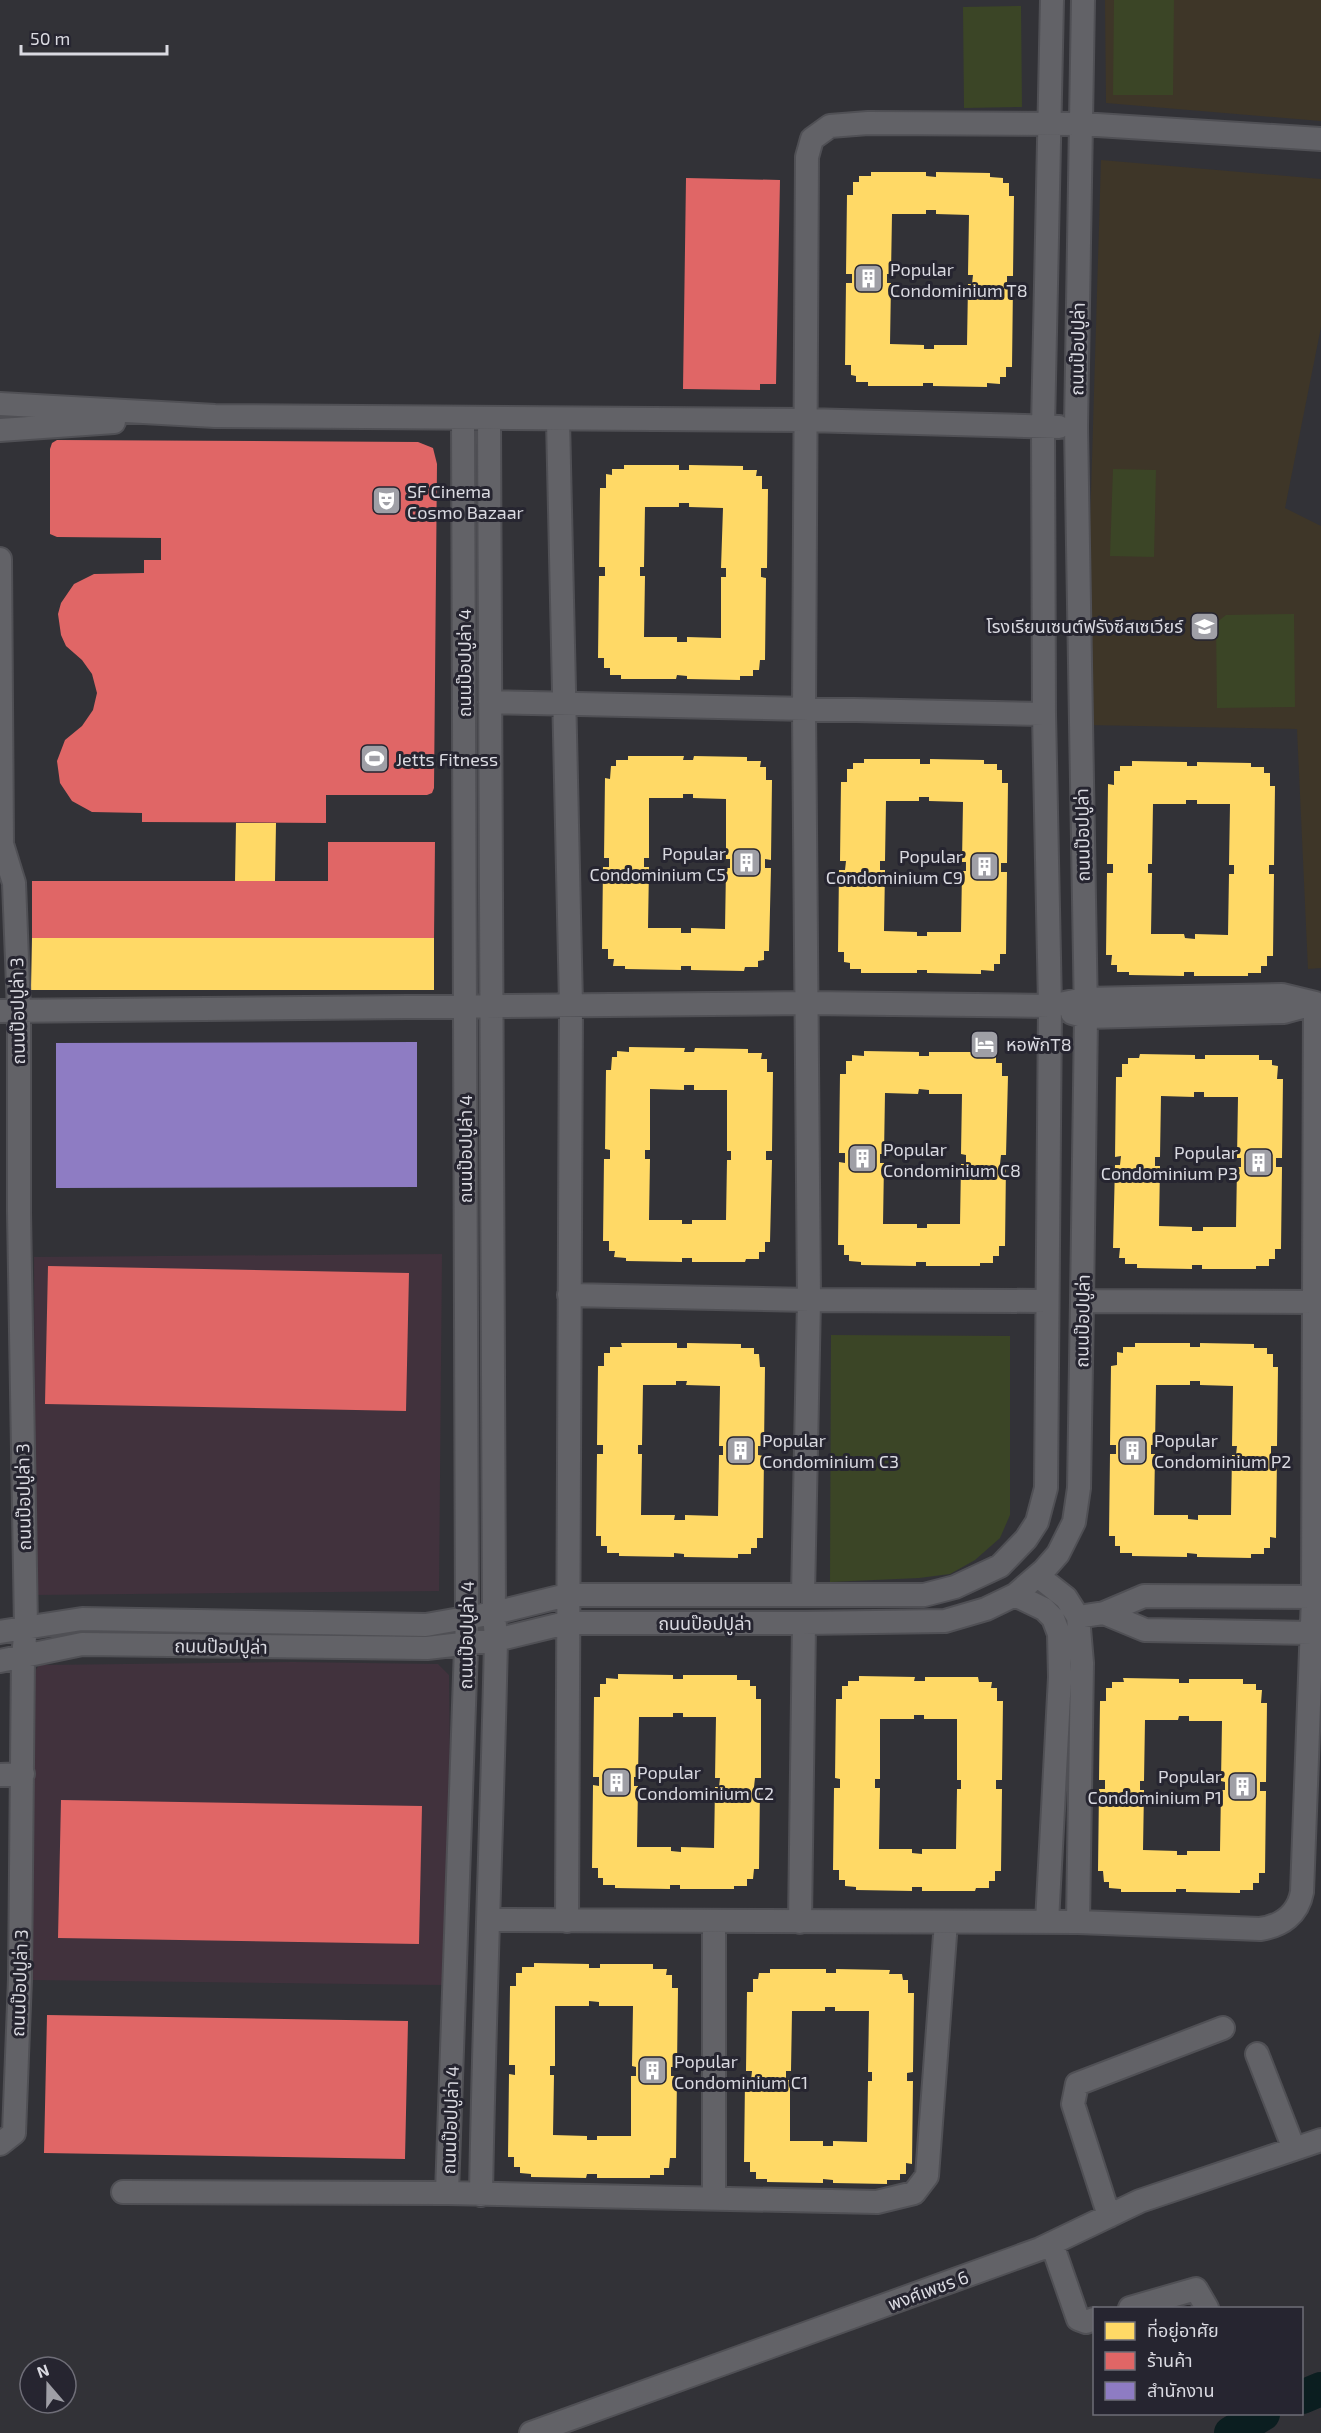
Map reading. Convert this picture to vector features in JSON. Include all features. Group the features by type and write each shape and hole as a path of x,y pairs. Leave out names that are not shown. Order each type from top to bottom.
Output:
{"street":[{"name":"ถนนป๊อปปูล่า","path":"0,1632 82,1620 426,1625 467,1619 567,1595 924,1595 955,1587 1000,1566 1026,1539 1037,1522 1046,1488 1050,1006 1044,714 1044,427 1052,0"},
{"name":"ถนนป๊อปปูล่า","path":"0,1661 82,1644 427,1648 496,1640 566,1623 945,1621 986,1609 1015,1595 1038,1576 1058,1554 1074,1522 1079,1488 1085,1008 1076,427 1083,0"},
{"path":"803,1594 809,1300 804,710 807,157 812,139 830,126 868,123 1050,123 1321,140"},
{"path":"0,404 215,416 806,420 1076,427"},
{"path":"0,430 215,416"},
{"name":"ถนนป๊อปปูล่า 4","path":"463,418 467,1619 447,2193 481,2195 496,1640 494,1613 489,419"},
{"path":"558,420 571,1005 566,1623 567,1921"},
{"name":"ถนนป๊อปปูล่า 3","path":"0,559 1,847 14,884 9,1011 19,1212 26,1628 23,1656 20,1980 14,2133 0,2144"},
{"path":"490,702 1044,714"},
{"path":"9,1011 808,1003 1085,1008 1282,995 1318,1003 1313,1597 1302,1892 1294,1911 1282,1922 1260,1929 1078,1922 489,1920"},
{"path":"466,1224 492,1223"},
{"path":"569,1295 809,1300 1047,1301"},
{"path":"1082,1301 1315,1302"},
{"path":"1038,1576 1066,1598 1077,1617 1082,1663 1078,1922"},
{"path":"1015,1595 1044,1610 1053,1618 1059,1635 1060,1677 1047,1922"},
{"path":"1077,1617 1104,1613 1144,1596 1313,1597"},
{"path":"1104,1613 1145,1630 1312,1633"},
{"path":"800,1922 804,1623"},
{"path":"0,1775 23,1774"},
{"path":"714,1921 714,2198"},
{"path":"481,2195 877,2202 914,2193 927,2176 946,1922"},
{"path":"0,1967 20,1980"},
{"path":"456,1986 485,1986"},
{"path":"1109,2216 1073,2104 1077,2084 1223,2028"},
{"path":"1257,2054 1294,2149"},
{"name":"พงศ์เพชร 6","path":"531,2433 1052,2244 1140,2201 1321,2140"},
{"path":"123,2192 447,2193"},
{"path":"1052,2244 1078,2319 1086,2322 1093,2320"},
{"path":"1133,2307 1196,2289 1206,2307"}],"shaded area":[{"path":"1105,0 1321,0 1321,121 1106,103"},
{"name":"โรงเรียนเซนต์ฟรังซีสเซเวียร์","path":"1101,160 1321,179 1321,327 1285,508 1321,526 1321,968 1308,969 1297,729 1084,725"},
{"path":"442,1254 439,1591 35,1595 34,1257"},
{"path":"293,1662 438,1664 449,1675 450,1767 442,1985 31,1980 29,1763 31,1677 39,1665"}],"green space":[{"path":"1114,0 1174,0 1173,95 1113,95"},
{"path":"1021,6 1022,107 964,108 963,7"},
{"path":"1113,469 1156,470 1154,557 1110,556"},
{"path":"1294,614 1295,707 1217,708 1216,623 1226,615"},
{"path":"831,1335 1010,1336 1010,1515 1000,1538 975,1560 950,1574 919,1578 830,1582"}],"building: ที่อยู่อาศัย":[{"name":"Popular Condominium T8","path":"871,172 926,172 926,176 936,177 936,172 990,173 990,177 1003,178 1003,183 1009,183 1009,196 1014,196 1013,276 1007,276 1007,285 1013,285 1012,367 1006,367 1006,377 1000,377 1000,384 987,383 987,387 933,386 933,383 923,383 923,386 868,386 868,382 856,382 856,376 851,375 851,365 845,365 846,283 852,283 852,274 846,274 847,195 853,195 853,182 859,182 859,176 871,176","holes":["926,210 936,210 936,214 969,215 968,275 973,275 972,284 968,284 967,345 934,345 934,349 924,349 924,345 890,344 891,283 887,283 887,274 891,274 892,214 926,214"]},
{"path":"624,465 679,465 679,470 689,470 689,465 743,466 743,470 757,470 756,476 762,476 762,489 768,489 767,568 761,568 761,577 766,578 765,660 760,660 759,670 753,670 753,676 740,676 740,680 687,679 687,676 677,675 676,679 621,679 621,675 610,675 610,668 604,668 604,658 598,658 599,576 605,576 605,567 599,567 600,488 606,488 606,474 612,475 612,469 624,469","holes":["679,503 689,503 689,507 723,508 721,568 726,568 726,577 721,577 721,638 687,637 687,642 677,642 677,637 644,637 645,576 640,576 640,567 644,567 645,507 679,507"]},
{"name":"Popular Condominium C5","path":"628,756 684,756 683,760 693,760 694,756 747,757 747,761 761,761 760,767 766,767 766,780 772,780 771,860 765,859 765,868 771,868 769,951 764,951 764,960 758,961 758,967 745,967 744,971 691,970 691,966 681,966 681,970 625,969 625,966 613,966 614,959 608,959 608,949 602,949 603,867 609,867 609,858 604,858 605,778 610,779 611,766 616,766 616,760 628,760","holes":["683,794 693,794 693,798 726,799 726,859 730,859 730,868 726,868 725,929 691,928 691,933 681,933 681,928 648,928 649,867 644,867 644,858 649,858 649,798 683,798"]},
{"name":"Popular Condominium C9","path":"864,759 920,759 920,764 930,764 930,759 984,760 984,764 997,764 997,770 1002,770 1002,783 1008,783 1007,863 1001,863 1001,872 1007,872 1006,954 1000,954 1000,964 994,964 994,971 981,970 981,974 927,973 927,970 917,970 917,973 861,973 861,969 850,969 850,963 844,962 844,952 838,952 839,870 845,870 846,861 840,861 841,782 847,782 847,769 853,769 853,763 864,763","holes":["919,797 929,797 929,801 963,802 962,862 966,862 966,871 962,871 961,932 927,932 927,936 917,936 917,932 884,931 885,870 880,870 880,861 885,861 886,801 919,801"]},
{"path":"1132,761 1187,762 1187,766 1197,766 1197,762 1251,763 1251,767 1264,767 1264,773 1270,773 1270,786 1275,786 1274,865 1269,865 1269,874 1274,874 1273,956 1267,956 1267,966 1261,966 1261,973 1248,973 1248,976 1194,976 1194,972 1184,972 1184,976 1129,975 1129,972 1117,972 1117,965 1111,965 1112,955 1106,955 1107,873 1113,873 1113,864 1107,864 1108,784 1114,785 1114,771 1120,771 1120,766 1132,766","holes":["1186,800 1197,800 1197,804 1230,804 1229,865 1234,865 1234,874 1229,874 1228,935 1195,934 1195,939 1185,938 1184,934 1151,934 1152,873 1148,873 1148,864 1152,864 1153,804 1186,804"]},
{"path":"236,823 276,823 275,881 235,882"},
{"path":"32,938 434,938 434,990 31,990"},
{"path":"629,1047 685,1048 684,1052 694,1052 695,1048 748,1049 748,1053 762,1053 761,1059 767,1059 767,1072 773,1072 772,1151 766,1151 766,1160 772,1160 770,1242 765,1242 765,1252 759,1252 759,1259 746,1259 745,1262 692,1262 692,1258 682,1258 682,1262 626,1261 626,1258 614,1257 615,1251 609,1251 609,1241 603,1241 604,1159 610,1159 610,1150 605,1149 606,1070 611,1070 612,1057 617,1057 617,1051 629,1052","holes":["684,1085 694,1085 694,1090 727,1090 727,1151 731,1151 731,1160 727,1160 726,1220 692,1220 692,1224 682,1224 682,1220 649,1220 650,1159 645,1159 645,1150 650,1150 650,1089 684,1090"]},
{"name":"Popular Condominium C8","path":"864,1051 919,1052 919,1056 929,1056 929,1052 983,1052 983,1057 996,1057 996,1063 1002,1063 1002,1076 1008,1076 1006,1155 1001,1155 1000,1164 1006,1164 1005,1246 999,1246 999,1256 993,1256 993,1263 980,1263 980,1266 926,1266 926,1262 916,1262 916,1266 861,1265 861,1262 849,1261 849,1255 844,1255 844,1245 838,1245 839,1162 845,1163 845,1153 839,1153 840,1074 846,1074 846,1061 852,1061 852,1055 864,1056","holes":["919,1089 929,1090 929,1094 962,1094 961,1154 966,1155 966,1164 961,1164 960,1224 927,1224 927,1228 917,1228 917,1224 883,1224 884,1163 880,1163 880,1154 884,1154 885,1093 918,1094"]},
{"name":"Popular Condominium P3","path":"1140,1054 1195,1055 1195,1059 1205,1059 1205,1055 1259,1055 1259,1060 1272,1060 1272,1065 1278,1066 1277,1079 1283,1079 1282,1158 1276,1158 1276,1167 1282,1167 1281,1249 1275,1249 1275,1259 1269,1259 1269,1266 1256,1266 1256,1269 1202,1269 1202,1265 1192,1265 1192,1269 1137,1268 1137,1264 1125,1264 1125,1258 1119,1258 1120,1248 1113,1248 1115,1165 1120,1165 1121,1156 1115,1157 1116,1077 1122,1077 1122,1064 1128,1064 1128,1058 1139,1058","holes":["1194,1092 1204,1092 1204,1097 1238,1097 1237,1158 1241,1158 1241,1167 1237,1167 1236,1227 1203,1227 1203,1231 1192,1231 1192,1227 1159,1226 1160,1166 1155,1166 1155,1157 1160,1157 1161,1096 1194,1097"]},
{"name":"Popular Condominium C3","path":"621,1343 677,1343 677,1348 687,1348 687,1343 741,1344 741,1348 754,1348 754,1354 759,1354 760,1367 765,1367 764,1446 758,1446 758,1455 764,1456 763,1538 757,1538 757,1548 751,1548 751,1554 738,1554 738,1558 684,1557 684,1554 674,1553 674,1557 619,1556 619,1553 607,1553 607,1546 601,1546 601,1536 596,1536 597,1454 603,1454 603,1445 597,1445 598,1366 604,1366 604,1353 610,1353 610,1347 622,1347","holes":["676,1381 687,1381 686,1385 720,1386 719,1446 723,1446 723,1455 719,1455 718,1516 685,1515 685,1520 674,1520 675,1515 641,1515 642,1454 638,1454 638,1445 642,1445 643,1385 676,1385"]},
{"name":"Popular Condominium P2","path":"1135,1343 1190,1343 1190,1347 1200,1347 1200,1343 1254,1344 1254,1348 1267,1348 1267,1354 1273,1354 1273,1367 1278,1367 1277,1446 1271,1446 1271,1455 1277,1455 1276,1538 1270,1537 1270,1548 1264,1548 1264,1554 1251,1554 1251,1558 1197,1557 1197,1554 1187,1553 1187,1557 1132,1556 1132,1553 1120,1553 1120,1546 1115,1546 1115,1536 1109,1536 1110,1454 1116,1454 1116,1445 1110,1445 1111,1366 1117,1365 1117,1352 1123,1353 1123,1347 1135,1347","holes":["1190,1381 1200,1381 1200,1385 1233,1386 1232,1446 1237,1446 1236,1455 1232,1455 1231,1515 1198,1515 1198,1520 1188,1519 1188,1515 1154,1515 1155,1454 1151,1454 1151,1445 1155,1445 1156,1385 1190,1385"]},
{"name":"Popular Condominium C2","path":"618,1674 673,1675 673,1679 683,1679 683,1675 737,1675 737,1680 750,1680 750,1686 756,1686 756,1699 761,1699 761,1778 755,1778 754,1787 760,1787 759,1869 754,1869 753,1879 747,1879 747,1886 734,1886 734,1889 680,1889 680,1885 670,1885 670,1889 615,1888 615,1885 603,1885 603,1878 598,1878 598,1868 592,1868 593,1785 599,1786 599,1777 593,1777 594,1697 600,1697 600,1684 606,1684 606,1678 618,1679","holes":["673,1713 683,1713 683,1717 716,1717 715,1778 720,1778 719,1787 715,1787 714,1848 681,1847 681,1852 671,1851 671,1847 637,1847 638,1786 634,1786 634,1777 638,1777 639,1717 673,1717"]},
{"path":"859,1676 915,1677 914,1681 925,1681 925,1677 978,1677 979,1682 992,1682 991,1688 997,1688 997,1701 1003,1701 1002,1780 996,1780 996,1789 1002,1789 1001,1871 995,1871 995,1881 989,1881 989,1888 976,1888 975,1891 922,1891 922,1887 912,1887 912,1891 856,1890 856,1887 845,1886 845,1880 839,1880 839,1870 833,1870 834,1788 840,1788 840,1779 835,1778 836,1699 842,1699 842,1686 848,1686 848,1681 859,1681","holes":["914,1715 924,1715 924,1719 957,1719 957,1780 961,1780 961,1789 957,1789 956,1849 922,1849 922,1854 912,1853 912,1849 879,1849 880,1788 875,1788 875,1779 880,1779 880,1719 914,1719"]},
{"name":"Popular Condominium P1","path":"1123,1678 1179,1679 1179,1683 1189,1683 1189,1679 1243,1679 1243,1684 1256,1684 1256,1690 1262,1690 1261,1703 1267,1703 1266,1782 1260,1782 1260,1791 1266,1791 1265,1873 1259,1873 1259,1883 1253,1883 1253,1890 1240,1890 1240,1893 1186,1892 1186,1889 1176,1889 1176,1892 1121,1892 1121,1889 1109,1888 1109,1882 1104,1882 1103,1871 1098,1871 1099,1789 1105,1789 1105,1780 1099,1780 1100,1701 1106,1701 1106,1688 1112,1688 1112,1682 1124,1682","holes":["1179,1716 1189,1716 1189,1721 1222,1721 1221,1781 1225,1782 1225,1790 1221,1790 1220,1851 1187,1851 1187,1855 1177,1855 1177,1851 1143,1850 1144,1790 1140,1790 1140,1781 1144,1781 1145,1720 1178,1720"]},
{"name":"Popular Condominium C1","path":"534,1963 589,1964 589,1968 600,1968 600,1964 653,1964 653,1969 667,1969 666,1975 672,1975 672,1988 678,1988 677,2067 671,2067 671,2076 677,2076 676,2158 670,2158 669,2168 664,2168 664,2175 650,2175 650,2178 597,2178 597,2174 587,2174 586,2178 531,2177 531,2174 520,2173 520,2167 514,2167 514,2157 508,2157 509,2074 515,2075 515,2065 509,2065 510,1986 516,1986 516,1973 522,1973 522,1967 534,1967","holes":["589,2001 599,2002 599,2006 633,2006 632,2066 636,2067 636,2076 631,2076 631,2136 597,2136 597,2140 587,2140 587,2136 553,2135 554,2075 550,2075 550,2066 555,2066 555,2006 589,2006"]},
{"path":"770,1969 826,1969 826,1973 836,1973 836,1969 890,1970 889,1974 902,1974 903,1980 908,1980 908,1993 914,1993 913,2072 907,2073 907,2081 913,2081 912,2164 906,2163 906,2174 900,2174 900,2180 887,2180 887,2184 833,2183 833,2180 823,2179 823,2183 767,2182 767,2179 756,2179 756,2172 750,2172 750,2162 744,2162 745,2080 751,2080 752,2071 746,2071 747,1992 753,1992 753,1979 758,1979 759,1973 770,1973","holes":["825,2007 835,2007 835,2011 869,2011 868,2072 872,2072 872,2081 868,2081 867,2142 833,2141 833,2146 823,2146 823,2141 790,2141 790,2080 786,2080 786,2071 791,2071 792,2011 825,2011"]}],"building: ร้านค้า":[{"path":"686,178 780,180 776,384 760,384 760,390 683,389"},
{"path":"57,440 418,442 433,448 437,464 434,788 432,793 427,795 326,795 326,823 142,822 142,813 92,812 72,801 60,783 57,761 65,740 82,726 93,710 97,693 92,674 82,660 66,646 61,635 58,614 61,603 74,584 94,574 144,573 144,560 161,560 161,538 57,537 50,534 50,449 52,443"},
{"path":"328,842 435,842 434,938 32,938 32,881 328,881"},
{"path":"48,1266 409,1273 406,1411 45,1404"},
{"path":"61,1800 422,1806 419,1944 58,1938"},
{"path":"47,2015 408,2021 405,2159 44,2153"}],"building: สำนักงาน":[{"path":"417,1042 417,1187 56,1188 56,1043"}],"waterway":[{"path":"1303,2397 1321,2389"},
{"path":"1231,2433 1261,2415"}],"place":[{"name":"Popular Condominium T8","path":"869,279"},
{"name":"SF Cinema Cosmo Bazaar","path":"386,501"},
{"name":"โรงเรียนเซนต์ฟรังซีสเซเวียร์","path":"1204,626"},
{"name":"Jetts Fitness","path":"375,759"},
{"name":"Popular Condominium C5","path":"747,863"},
{"name":"Popular Condominium C9","path":"984,866"},
{"name":"หอพักT8","path":"985,1044"},
{"name":"Popular Condominium C8","path":"862,1159"},
{"name":"Popular Condominium P3","path":"1259,1162"},
{"name":"Popular Condominium C3","path":"741,1450"},
{"name":"Popular Condominium P2","path":"1133,1450"},
{"name":"Popular Condominium C2","path":"616,1782"},
{"name":"Popular Condominium P1","path":"1243,1786"},
{"name":"Popular Condominium C1","path":"653,2071"}]}
